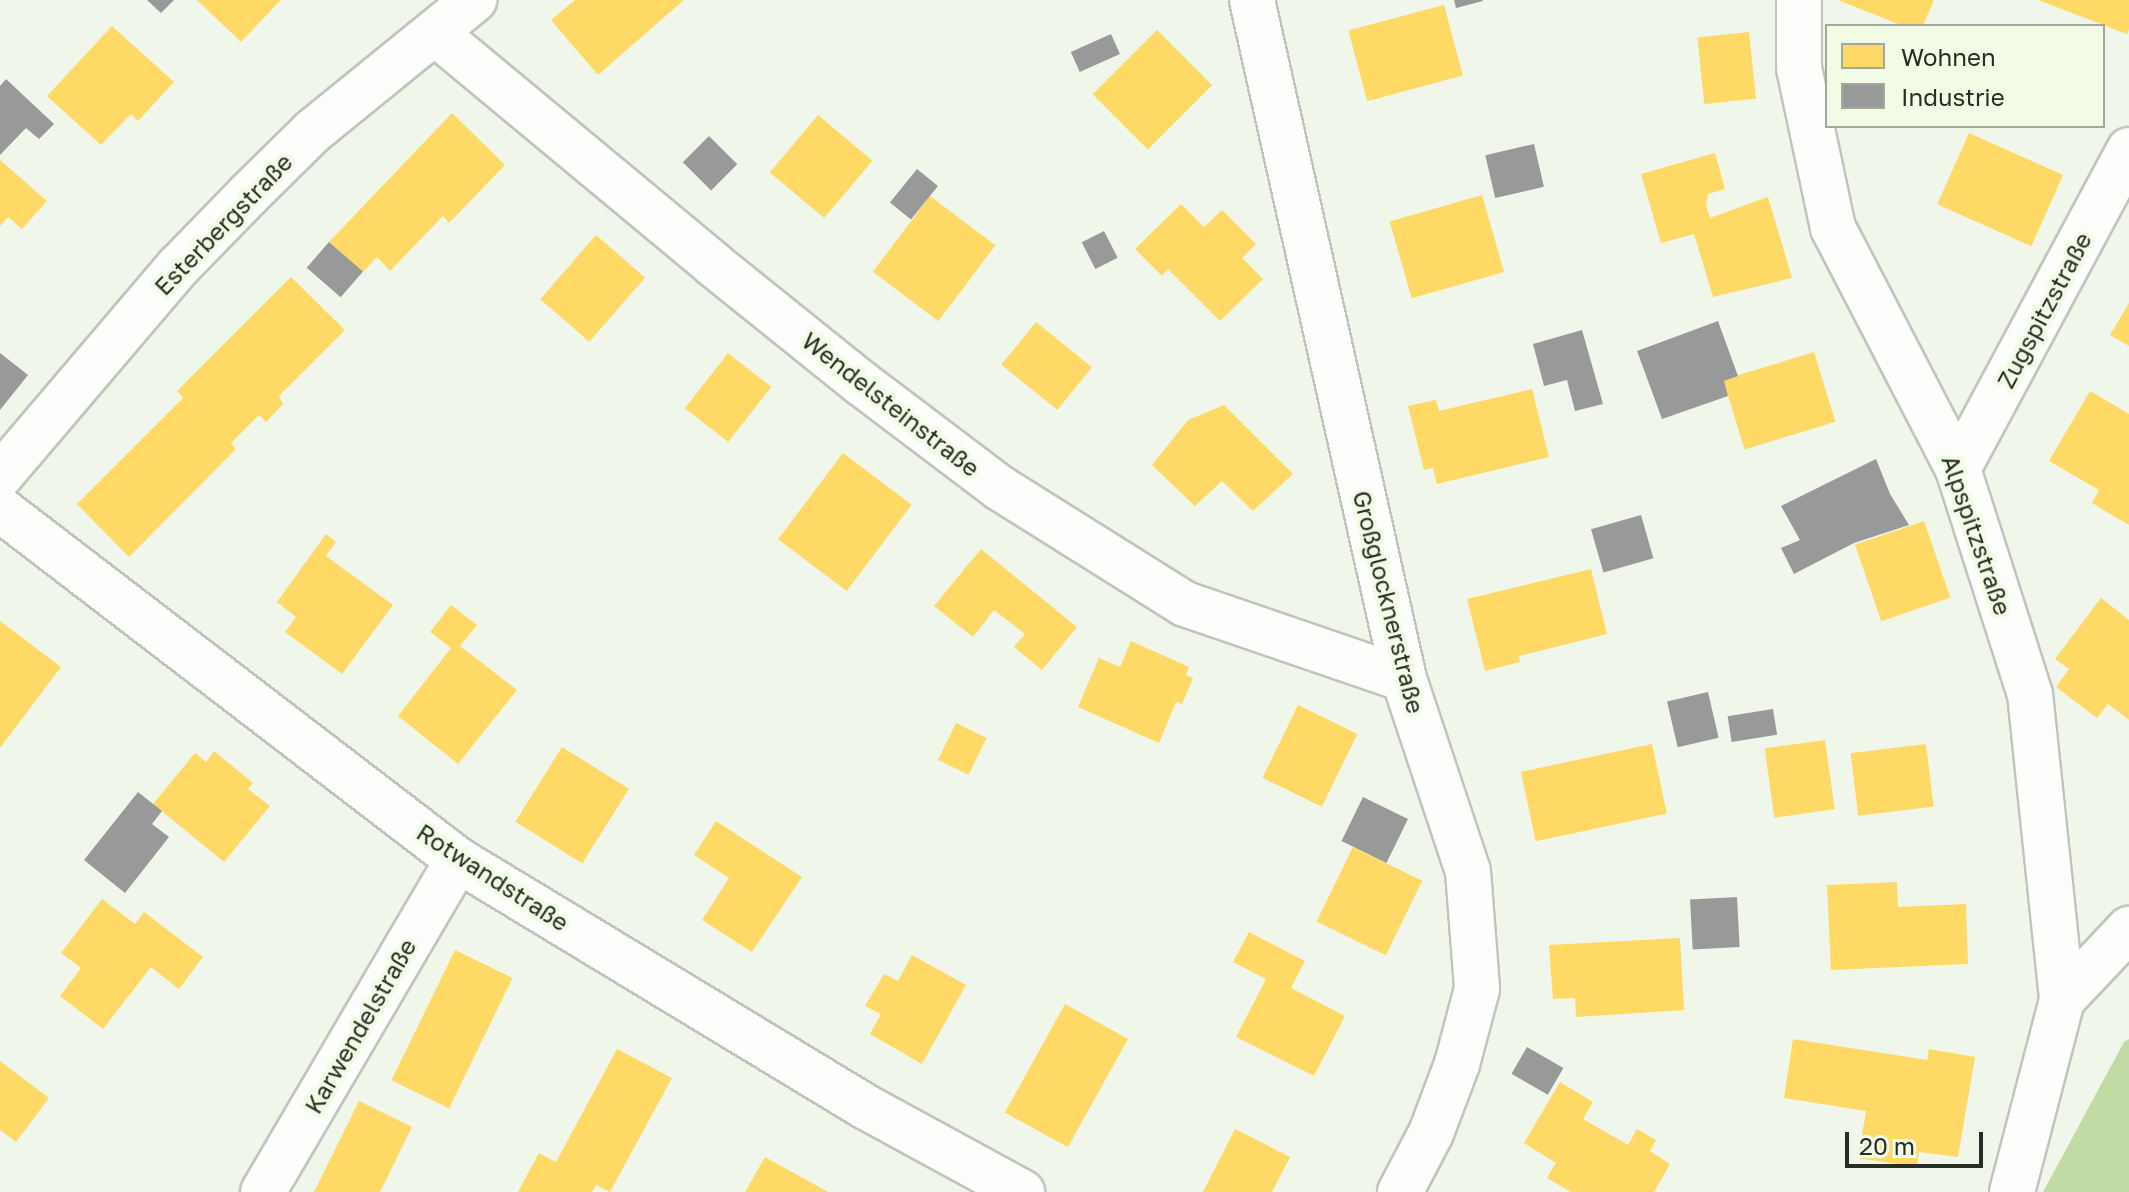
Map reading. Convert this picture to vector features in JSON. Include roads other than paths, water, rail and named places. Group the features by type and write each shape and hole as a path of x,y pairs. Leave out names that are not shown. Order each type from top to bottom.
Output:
{"street":[{"name":"Esterbergstraße","path":"0,476 178,267 248,195 313,131 474,0"},
{"name":"Großglocknerstraße","path":"1252,0 1404,679 1468,871 1477,989 1452,1078 1431,1133 1400,1192"},
{"name":"Alpspitzstraße","path":"1799,0 1799,68 1833,228 1958,469 2034,715 2062,1000"},
{"name":"Wendelsteinstraße","path":"435,33 714,265 861,383 1000,488 1185,604 1404,679"},
{"name":"Zugspitzstraße","path":"1958,469 2129,150"},
{"name":"Rotwandstraße","path":"0,509 458,860 866,1107 1022,1192"},
{"name":"Karwendelstraße","path":"263,1192 458,860"},
{"path":"2012,1192 2062,1000 2129,929"}]}
